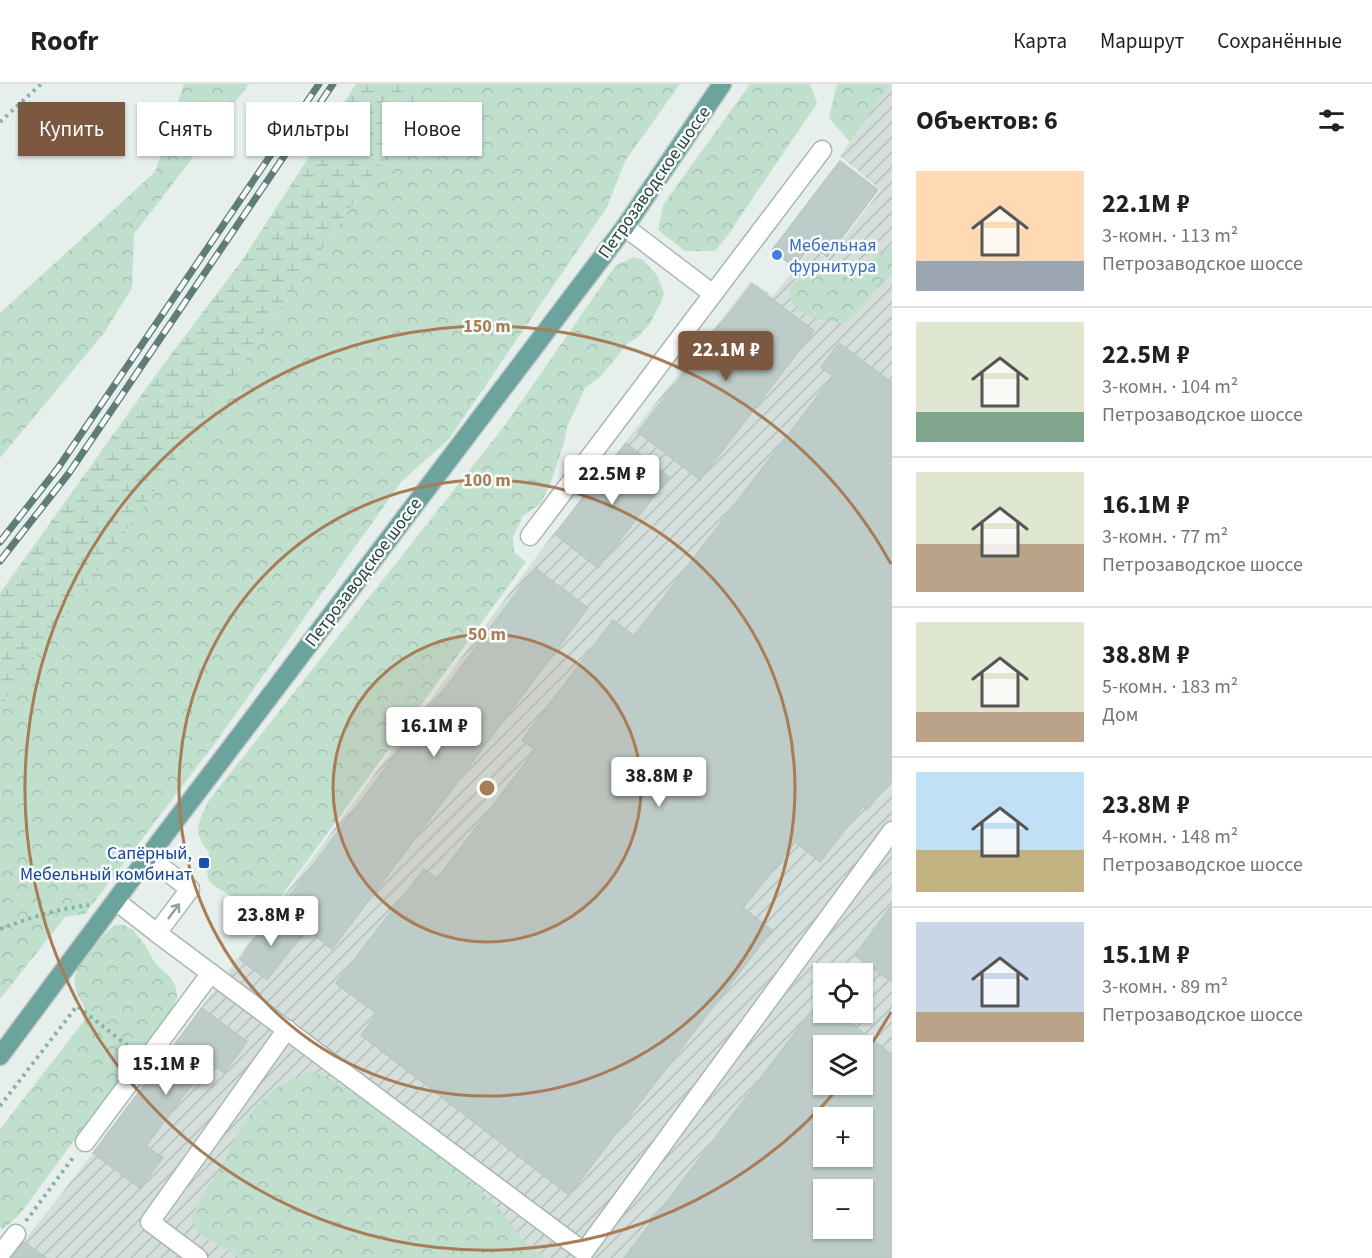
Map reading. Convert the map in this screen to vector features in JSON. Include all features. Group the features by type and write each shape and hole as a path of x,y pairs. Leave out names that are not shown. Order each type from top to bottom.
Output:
{"main road":[{"name":"Петрозаводское шоссе","path":"0,1056 625,227 722,84"}],"lane":[{"path":"530,536 822,150"},
{"path":"625,227 713,294"},
{"path":"116,902 584,1252 892,831"},
{"path":"148,857 190,889 157,933"},
{"path":"85,1142 211,973"},
{"path":"198,1258 150,1222 287,1029"},
{"path":"0,1255 16,1234"}],"path":[{"path":"0,122 41,84"},
{"path":"0,929 33,916 65,908 116,902"},
{"path":"0,1106 77,1006 146,1060"},
{"path":"16,1234 85,1142"}],"shaded area":[{"path":"892,84 892,1258 11,1258 93,1153 551,537 751,281 773,296 812,247 827,260 881,190 840,156"}],"green space":[{"path":"184,84 249,84 234,104 178,102"},
{"path":"356,84 422,84 413,102 382,102 382,156 385,156 382,162 141,510 0,707 0,593 160,369 243,259 310,156 370,156 370,102 344,102"},
{"path":"422,84 680,84 625,161 607,207 449,439 402,481 215,743 85,914 65,917 0,999 0,707 141,510 385,156 482,156 482,102 413,102"},
{"path":"750,84 810,84 817,103 715,251 685,251 658,230 663,205"},
{"path":"837,84 890,84 850,142 829,118"},
{"path":"160,156 194,156 134,234 132,288 104,333 0,458 0,313 155,172"},
{"path":"892,245 892,275 879,283 854,316 843,323 825,321 808,315 795,305 791,298 789,289 807,275 851,269"},
{"path":"634,257 643,260 657,275 664,293 661,302 651,322 637,338 628,343 602,375 585,388 567,427 550,485 540,504 523,516 513,537 514,552 526,562 274,906 241,902 216,887 209,881 207,872 209,852 200,839 199,832 200,820 210,799 505,425 616,265"},
{"path":"115,925 124,925 133,930 155,963 171,978 176,987 177,998 169,1016 148,1040 20,1214 3,1229 0,1228 0,1129 84,1021 85,1009 75,986 77,970 88,952"},
{"path":"310,1072 327,1077 374,1107 392,1114 454,1166 500,1210 525,1243 544,1258 240,1258 196,1231 192,1218 197,1205 248,1117 276,1090 292,1079"}],"building":[{"path":"840,161 878,190 827,257 811,245 794,267 772,250"},
{"path":"752,284 814,331 700,480 638,432"},
{"path":"839,343 892,383 892,778 867,810 863,806 820,862 795,842 743,908 772,930 569,1195 361,1035 377,1014 336,983 424,869 437,879 535,750 522,740 613,620 634,636 833,376 821,367"},
{"path":"626,443 669,477 598,568 555,534"},
{"path":"535,568 588,608 332,949 280,909"},
{"path":"892,905 892,982 873,968 873,963 866,963 855,955"},
{"path":"275,914 302,935 267,980 240,959"},
{"path":"202,1008 247,1042 224,1073 209,1061 146,1146 163,1158 140,1188 93,1153"},
{"path":"813,1009 813,1023 851,1023 866,1035 813,1035 813,1095 873,1095 873,1040 892,1055 892,1258 624,1258"},
{"path":"23,1241 46,1258 11,1258"}],"railway":[{"path":"0,542 58,468 319,84"},
{"path":"0,561 69,473 333,84"}],"place":[{"name":"Мебельная фурнитура","path":"777,255"},
{"name":"Сапёрный, Мебельный комбинат","path":"204,863"}]}
